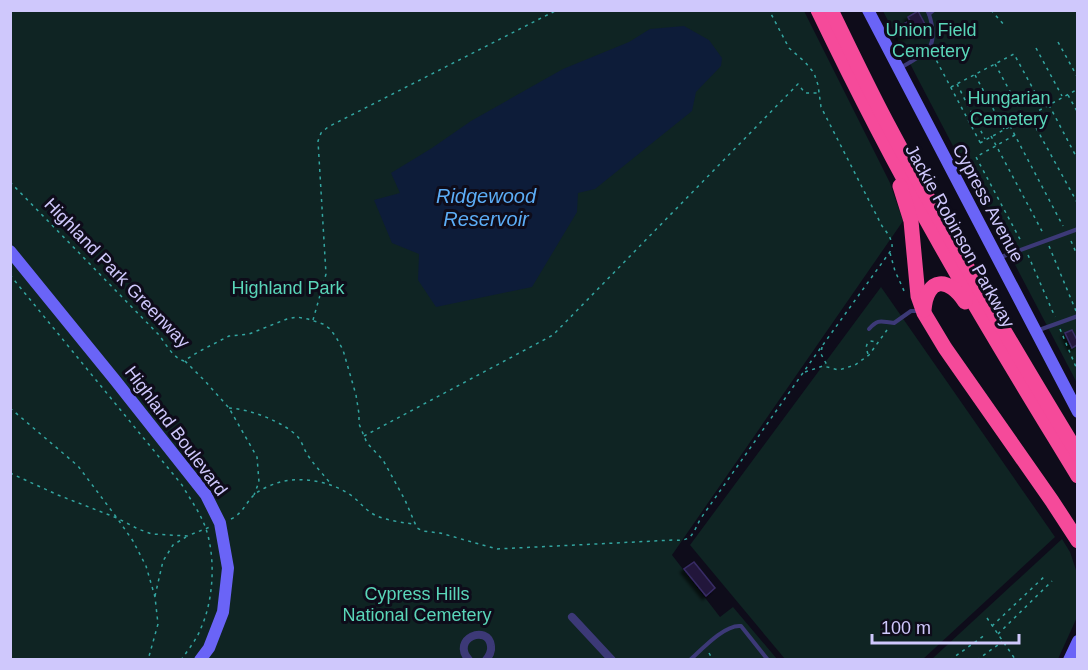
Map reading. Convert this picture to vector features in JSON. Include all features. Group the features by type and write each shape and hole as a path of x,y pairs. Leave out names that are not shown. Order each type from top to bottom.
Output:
{"highway":[{"name":"Jackie Robinson Parkway","path":"818,10 935,235 1077,476"},
{"name":"Jackie Robinson Parkway","path":"831,10 885,120 930,203 994,316 1077,454"},
{"path":"872,117 909,211 914,240 918,296 924,313 945,348 1052,501 1077,542"},
{"path":"924,313 926,297 931,289 942,284 951,286 960,294 1004,354"}],"main road":[{"name":"Cypress Avenue","path":"872,12 898,69 1077,412"},
{"name":"Highland Boulevard","path":"10,251 206,495 220,523 228,568 223,612 209,648 200,660"},
{"path":"1069,660 1077,641"}],"street":[{"path":"572,617 612,660"},
{"path":"467,659 464,645 470,637 478,634 487,638 491,646 490,655 486,660"}],"lane":[{"path":"898,69 923,55 929,48 934,28 930,12"},
{"path":"997,258 1077,229"},
{"path":"869,329 876,322 894,323 911,312 924,313"},
{"path":"1036,332 1077,315"},
{"path":"690,660 726,629 741,626 768,660"}],"path":[{"path":"557,10 328,127 321,133 318,141 326,274 313,321 330,329 343,350 356,395 359,424 363,436 383,460 417,528 497,549 684,541 691,537 701,518 892,249 891,239 820,107 814,72 789,48 769,10"},
{"path":"991,10 1005,26"},
{"path":"1059,42 1077,78"},
{"path":"929,48 981,144 991,136 1077,89"},
{"path":"1036,48 1063,97"},
{"path":"951,87 1014,54 1043,107"},
{"path":"995,64 1024,118"},
{"path":"975,74 1005,129"},
{"path":"363,436 553,335 798,84 805,93 818,93"},
{"path":"956,84 986,139"},
{"path":"1068,94 1077,113"},
{"path":"1049,105 1077,160"},
{"path":"1029,115 1077,204"},
{"path":"1010,126 1067,233 1077,257"},
{"path":"1015,135 976,157 1025,249 1076,367"},
{"path":"991,136 1047,241 1077,315"},
{"name":"Highland Park Greenway","path":"10,182 159,335 180,360 184,361 229,336 249,334 297,317 313,321"},
{"path":"890,252 906,296"},
{"path":"10,275 182,485 197,508 206,529 212,563 208,609 201,629 181,660"},
{"path":"803,372 823,366 839,370 855,365 868,356 894,323"},
{"path":"868,356 866,348 868,343 879,342"},
{"path":"822,346 821,354 829,368"},
{"path":"184,361 229,408 257,456 259,482 254,495"},
{"path":"10,408 78,466 133,541 146,566 155,597 158,624 148,660"},
{"path":"229,408 241,409 277,423 292,432 300,439 331,485"},
{"path":"10,473 138,529 152,534 187,537"},
{"path":"234,518 254,495 265,487 293,479 331,485 343,490 378,517 414,524"},
{"path":"155,597 163,561 173,544 206,529"},
{"path":"992,626 1046,576"},
{"path":"998,634 1052,581"},
{"path":"987,618 1014,660"},
{"path":"950,660 985,635"},
{"path":"977,660 1003,642"},
{"path":"710,653 713,660"},
{"path":"956,655 959,660"}],"green space":[{"name":"Highland Park","path":"10,11 804,11 890,183 903,221 672,555 720,617 733,607 777,659 11,659"},
{"name":"Hungarian Cemetery","path":"883,11 1077,11 1077,383 919,81"},
{"path":"881,287 1055,537 922,660 785,659 690,545"},
{"path":"1062,539 1070,552 1077,573 1078,615 1058,659 932,659"}],"water":[{"name":"Ridgewood Reservoir","path":"684,26 709,40 722,58 721,66 696,92 692,111 595,189 578,193 577,212 532,287 436,307 418,280 419,254 392,243 374,200 400,193 391,173 471,121 563,69 629,42 650,29"}],"building":[{"path":"918,11 928,30 918,35 916,31 905,37 900,36 897,31 899,26 910,21 908,17"},
{"path":"1072,330 1077,337 1077,345 1072,348 1065,333"},
{"path":"694,562 715,588 706,596 684,569"}],"park label":[{"name":"Union Field Cemetery","path":"931,40"},
{"name":"Cypress Hills National Cemetery","path":"417,604"}]}
